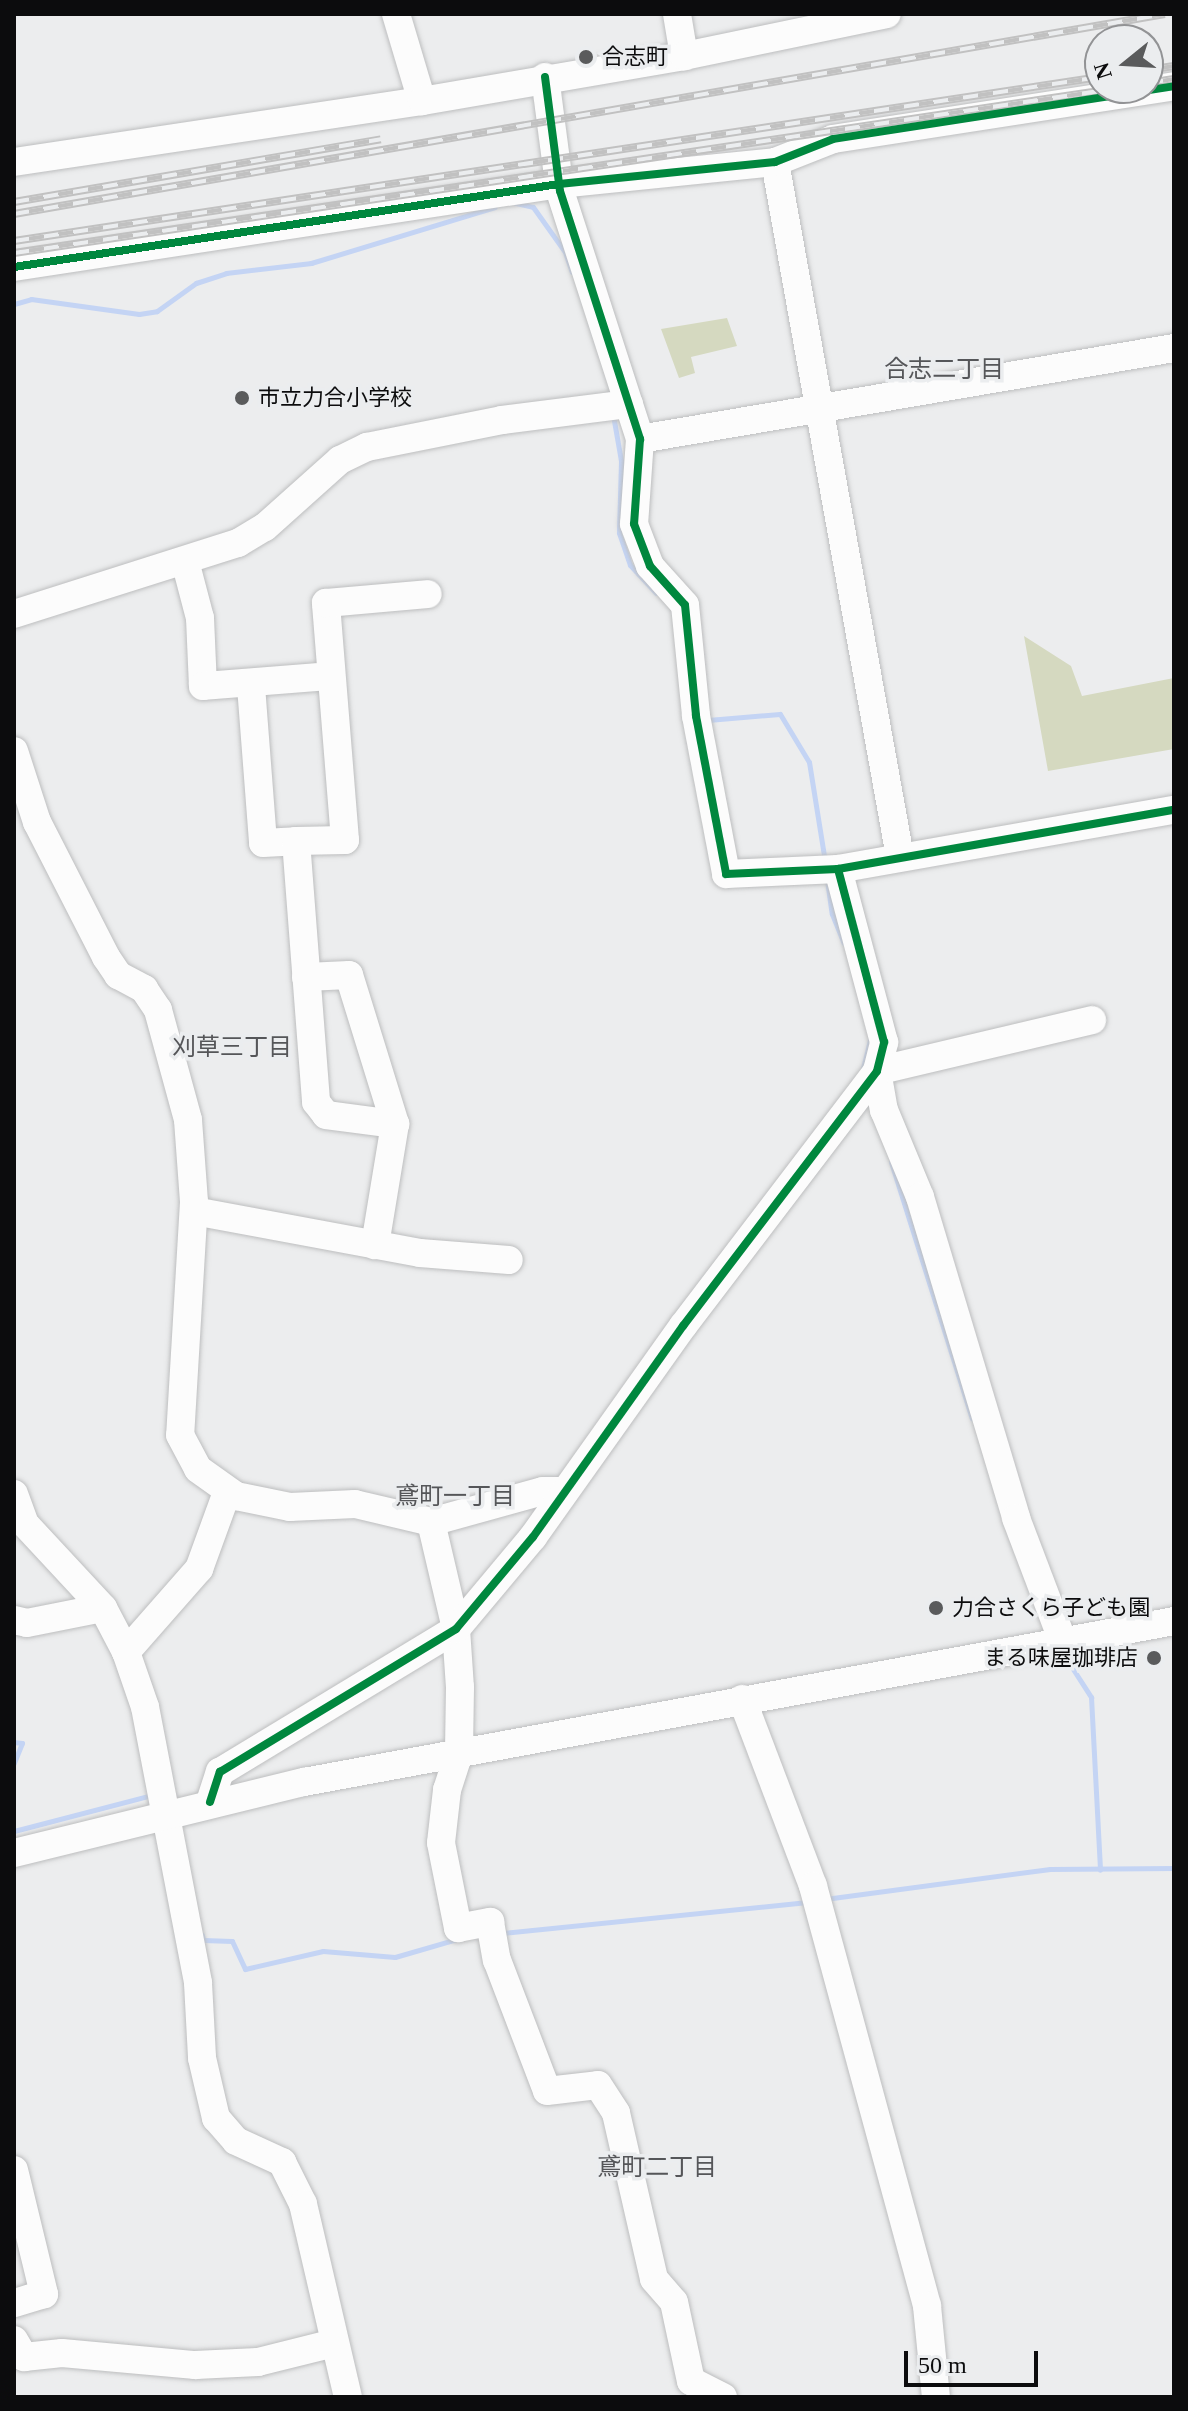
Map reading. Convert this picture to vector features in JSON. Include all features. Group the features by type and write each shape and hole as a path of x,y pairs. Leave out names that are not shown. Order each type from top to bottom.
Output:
{"street":[{"path":"396,14 422,101"},
{"path":"677,14 684,56"},
{"path":"14,162 422,101 545,77 684,56 887,14"},
{"path":"545,77 559,184 640,439 634,524 650,566 685,605 696,716 726,874 838,869 1174,810"},
{"path":"14,267 559,184 775,162 833,139 1174,86"},
{"path":"775,162 900,857"},
{"path":"640,439 1174,348"},
{"path":"14,614 185,561 265,527 340,460 367,447 502,420 629,404"},
{"path":"185,561 200,618 203,686 251,686 331,676"},
{"path":"251,686 263,843 345,840 326,603 428,594"},
{"path":"14,751 37,822 106,957 118,975 144,989 158,1010 188,1120 194,1211 180,1435 198,1469 227,1492 290,1507 355,1504 431,1522 543,1491 565,1491"},
{"path":"296,841 316,1102 326,1115 395,1124"},
{"path":"210,1802 220,1772 456,1629 565,1491 877,1071 884,1042 838,869"},
{"path":"306,977 349,975 395,1124 375,1245"},
{"path":"877,1071 1092,1020"},
{"path":"877,1071 884,1110 920,1197 1016,1518 1063,1642"},
{"path":"194,1211 375,1245 509,1260"},
{"path":"126,1652 199,1569 227,1492"},
{"path":"14,1494 25,1524 103,1608 126,1652 145,1707 198,1983 202,2058 216,2118 236,2141 282,2162 303,2204 348,2397"},
{"path":"431,1522 456,1629 459,1753 447,1790 441,1843 458,1928 490,1922 497,1960 547,2091 598,2085 616,2113 654,2279 674,2302 691,2381 723,2397"},
{"path":"14,1620 27,1623 103,1608"},
{"path":"14,1853 210,1802 742,1699 1174,1621"},
{"path":"742,1699 813,1886 927,2306 936,2397"},
{"path":"14,2170 44,2294 14,2303"},
{"path":"14,2340 24,2357 62,2353 195,2365 258,2362 334,2343"}],"green space":[{"path":"727,318 737,346 691,357 695,373 679,378 661,329"},
{"path":"1024,636 1071,666 1082,696 1174,678 1174,749 1048,771"}],"waterway":[{"path":"516,203 533,207 565,252 572,272"},
{"path":"14,304 31,299 139,314 157,311 196,283 226,273 311,263 495,207"},
{"path":"613,415 621,461 619,533 630,565 656,593"},
{"path":"708,720 780,714 809,762 825,862"},
{"path":"827,880 832,914 844,943"},
{"path":"862,1072 870,1040"},
{"path":"891,1162 972,1419"},
{"path":"1062,1652 1091,1697 1100,1870"},
{"path":"14,1742 22,1743 14,1763"},
{"path":"14,1831 152,1795"},
{"path":"825,1899 1050,1869 1174,1868"},
{"path":"503,1933 807,1902"},
{"path":"202,1935 203,1940 232,1941 245,1969 323,1951 395,1957 457,1939"}],"railway":[{"path":"14,214 1165,14"},
{"path":"1164,68 1174,66"},
{"path":"14,241 1084,79"},
{"path":"1164,81 1174,79"},
{"path":"14,253 1084,93"},
{"path":"14,202 381,139"}],"cycle path":[{"path":"545,77 560,191 640,439 634,524 650,566 685,605 696,716 726,874 838,869 1174,810"},
{"path":"14,267 559,184 775,162 833,139 1174,86"},
{"path":"210,1802 220,1772 456,1629 533,1537 683,1326 877,1071 884,1042 838,869"}],"place":[{"name":"合志町","path":"586,57"},
{"name":"市立力合小学校","path":"242,398"},
{"name":"力合さくら子ども園","path":"936,1608"},
{"name":"まる味屋珈琲店","path":"1154,1658"}],"district":[{"name":"合志二丁目","path":"944,370"},
{"name":"刈草三丁目","path":"232,1048"},
{"name":"鳶町一丁目","path":"455,1497"},
{"name":"鳶町二丁目","path":"657,2168"}]}
